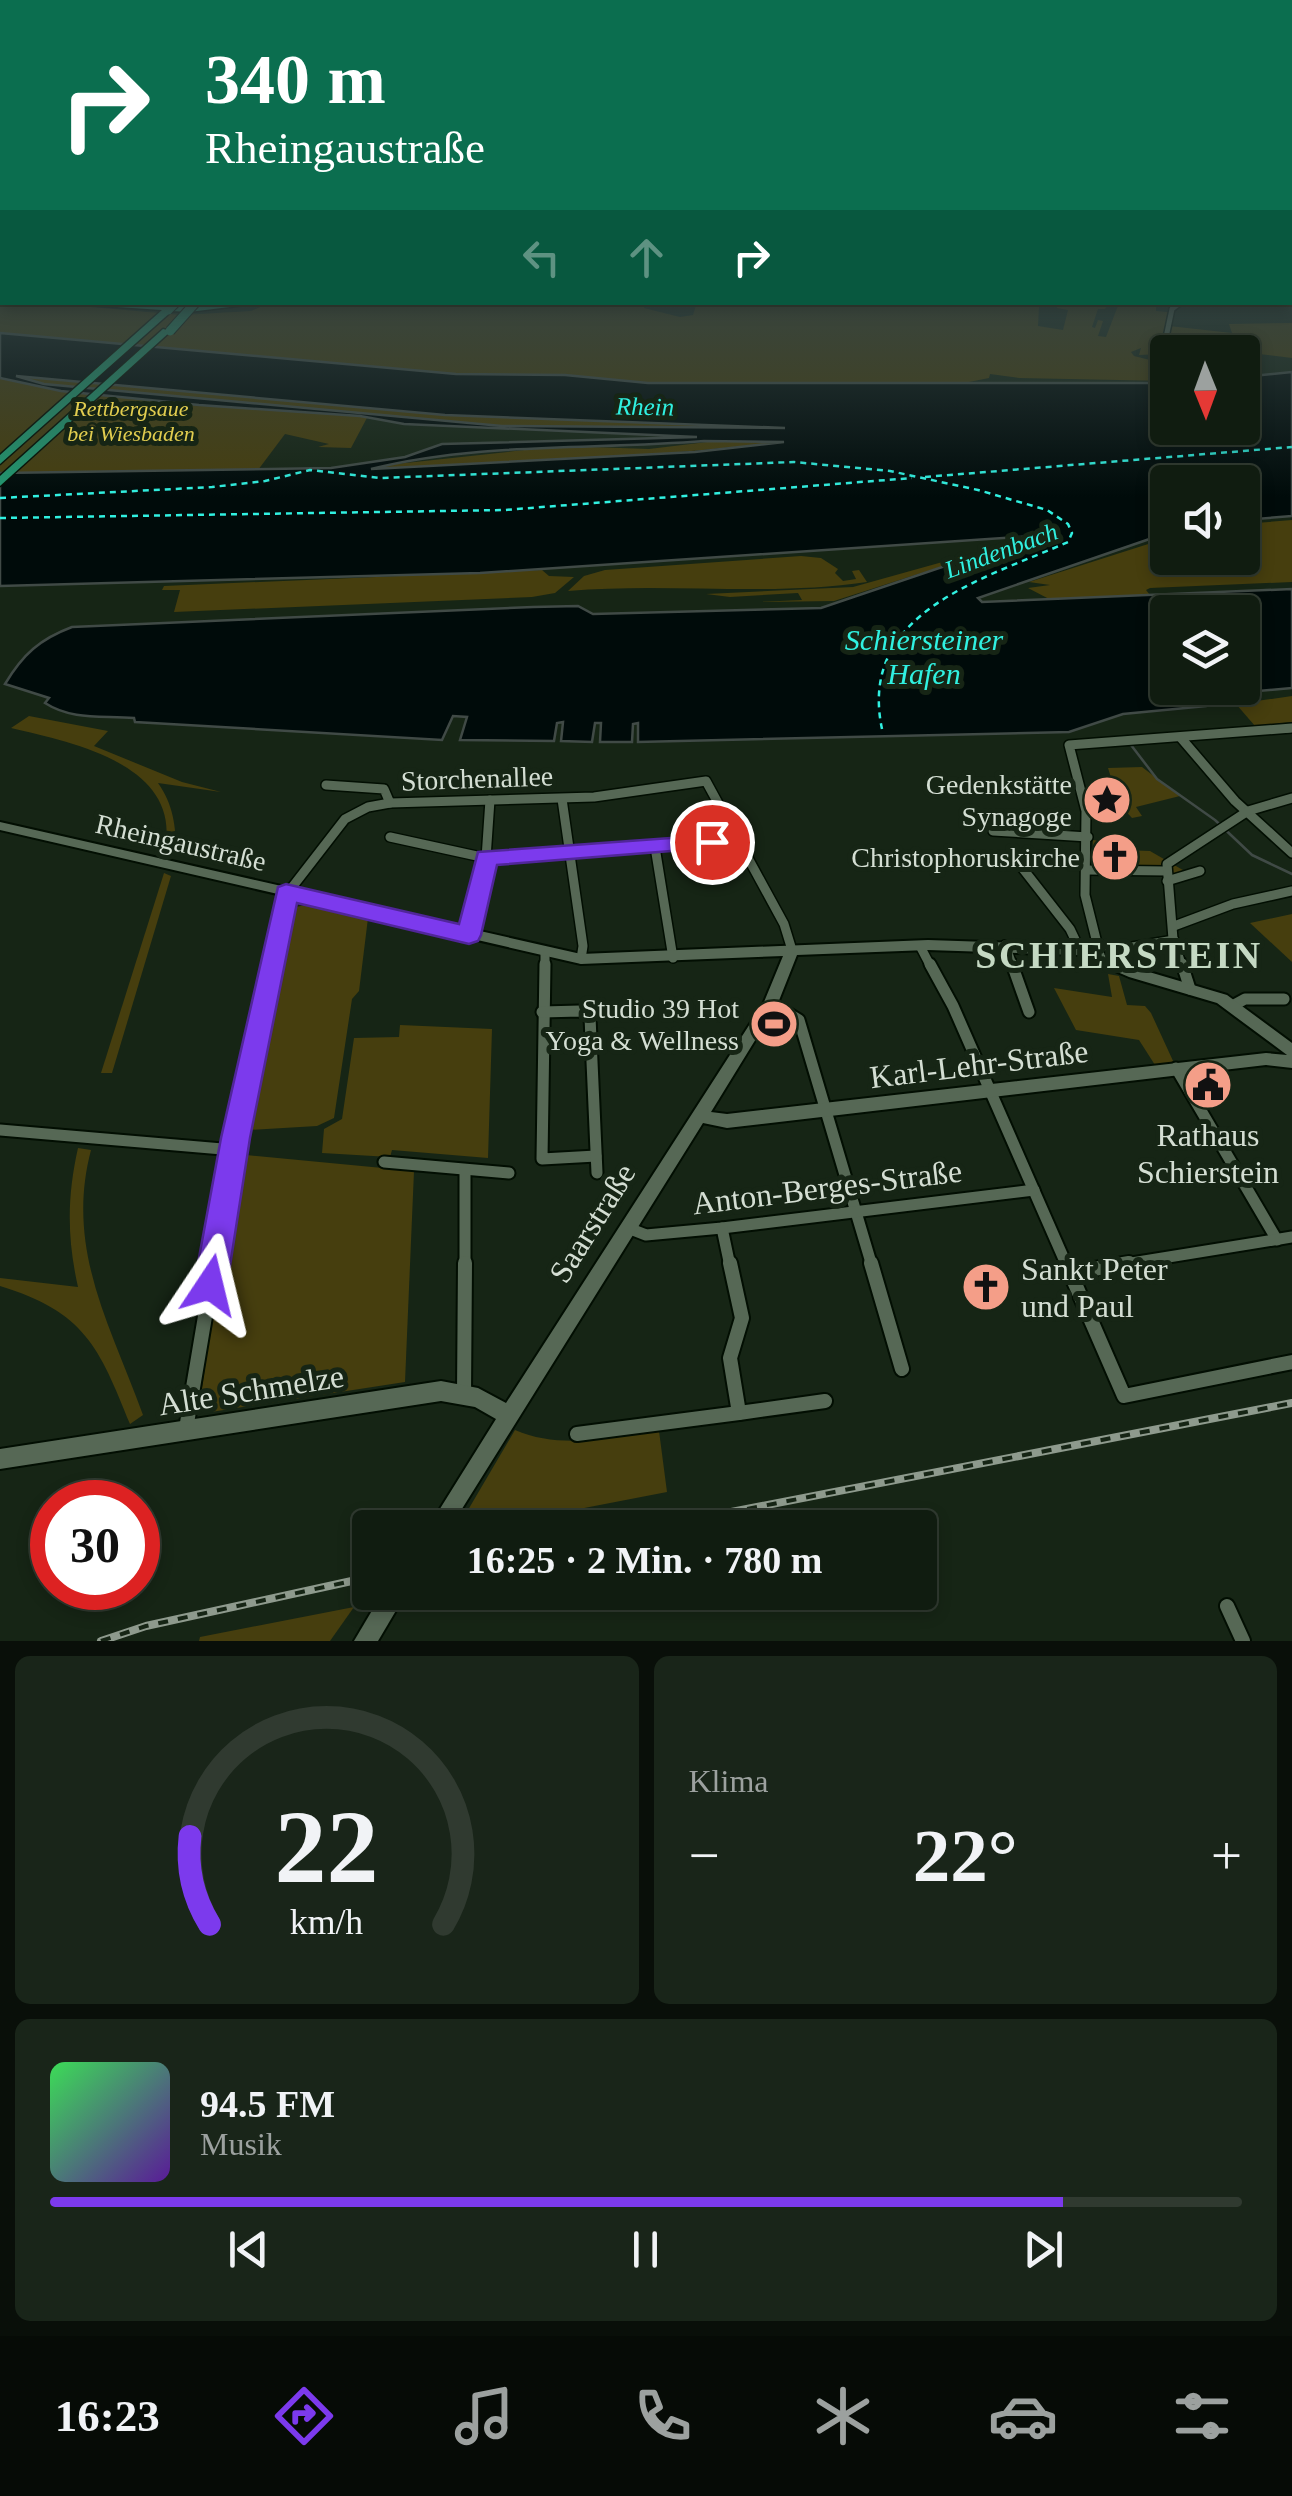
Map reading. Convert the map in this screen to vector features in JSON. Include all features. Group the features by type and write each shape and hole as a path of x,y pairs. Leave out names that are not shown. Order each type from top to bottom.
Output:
{"highway":[{"path":"0,461 130,344"},
{"path":"0,482 152,344"}],"main road":[{"name":"Rheingaustraße","path":"5,827 469,935 582,957 673,958 1005,944 1099,950 1134,972 1234,1005 1292,1051"},
{"name":"Saarstraße","path":"449,1510 771,1003 785,976 792,950"},
{"path":"758,952 777,959 785,976"},
{"path":"1266,1059 1275,1049 1274,1038"},
{"name":"Karl-Lehr-Straße","path":"699,1116 727,1121 1176,1068 1266,1059 1292,1062"},
{"name":"Alte Schmelze","path":"0,1459 441,1391 464,1394 508,1415"},
{"path":"365,1641 385,1610"}],"street":[{"path":"1174,940 1099,950 1086,902 1088,837 1080,782 1069,745 1292,728"},
{"path":"1182,739 1238,804 1292,853"},
{"name":"Storchenallee","path":"286,892 344,819 390,802 562,798 706,781 740,840"},
{"path":"326,785 380,788 386,791 390,802"},
{"path":"562,798 582,957"},
{"path":"1190,989 1174,940 1167,876 1171,859 1248,811 1292,798"},
{"path":"469,935 486,858 490,800"},
{"path":"993,831 1088,837"},
{"path":"390,837 486,858 740,840 791,939 792,950"},
{"path":"656,847 673,958"},
{"path":"1020,866 1070,929 1080,950"},
{"path":"1087,870 1167,876 1200,871"},
{"path":"1174,926 1233,904 1292,891"},
{"path":"186,1432 234,1150 286,892"},
{"path":"1005,944 1029,1012"},
{"path":"920,946 953,1006 1124,1396 1292,1362"},
{"path":"545,952 542,1159 596,1156"},
{"path":"1234,1005 1246,999 1284,999"},
{"path":"771,1003 799,1020 902,1369"},
{"path":"542,1012 580,1011 590,1017 596,1173"},
{"path":"1070,1272 1285,1239 1176,1068"},
{"path":"0,1130 234,1150"},
{"path":"384,1162 509,1173"},
{"path":"464,1394 466,1170"},
{"name":"Anton-Berges-Straße","path":"628,1228 646,1235 722,1228 1034,1190"},
{"path":"722,1228 742,1318 730,1358 740,1412"},
{"path":"577,1434 825,1401"},
{"path":"1227,1606 1243,1641"}],"green space":[{"path":"118,344 1150,344 1150,354 1139,355 1141,348 1131,352 1150,360 1150,381 990,374 989,378 969,382 649,383 565,375 456,374"},
{"path":"1260,344 1292,344 1292,358 1260,354"},
{"name":"Rettbergsaue bei Wiesbaden","path":"0,368 799,427 757,430 502,426 369,414 351,448 318,447 329,444 285,434 258,470 0,473"},
{"path":"802,440 561,461 404,470 359,468 562,446 649,449 707,442"},
{"path":"1292,520 1292,582 1150,588 1146,590 1150,595 1051,600 1028,588 1050,585 1029,582 1150,543 1150,575 1260,575 1260,523"},
{"path":"801,556 821,558 838,569 835,573 843,581 856,579 852,571 859,570 867,582 793,588 568,591 584,576 605,570"},
{"path":"968,558 834,601 759,602 802,600 798,593 730,597 706,594 853,587"},
{"path":"542,570 549,576 574,577 555,593 532,597 174,612 180,590 162,590 164,586"},
{"path":"1292,696 1292,722 1255,726 1237,705 1260,705 1260,701"},
{"path":"29,716 108,731 94,746 182,782 221,792 158,783 170,807 175,833 176,851 164,853 166,823 158,799 142,779 94,751 11,728"},
{"path":"1142,767 1180,796 1136,807 1142,816 1132,818 1107,791 1124,791 1122,785 1113,784 1108,768"},
{"path":"1093,840 1117,843 1121,850 1150,851 1188,873 1176,878 1170,871 1092,866"},
{"path":"164,873 171,876 112,1073 101,1073"},
{"path":"305,905 368,918 359,991 352,999 334,1118 317,1126 249,1130 291,915 296,907"},
{"path":"1292,914 1292,962 1250,923"},
{"path":"1108,974 1119,976 1127,1005 1145,1006 1151,1013 1174,1063 1155,1065 1139,1040 1076,1030 1054,988 1112,997"},
{"path":"400,1025 492,1029 488,1158 392,1150 390,1157 322,1153 324,1129 342,1119 354,1038 399,1037"},
{"path":"78,1148 91,1150 84,1186 84,1220 95,1286 143,1415 130,1424 109,1374 85,1336 52,1308 0,1286 0,1278 78,1287 70,1218"},
{"path":"236,1154 414,1171 405,1382 211,1412 200,1402"},
{"path":"515,1430 568,1441 659,1431 667,1492 574,1510 468,1510"},
{"path":"352,1607 330,1641 199,1641 200,1637"}],"water":[{"path":"0,344 118,344 456,374 565,375 648,383 1150,383 1150,445 1260,445 1260,375 1292,372 1292,516 1260,519 1260,465 1150,465 1150,539 978,598 982,602 1292,589 1292,688 1260,691 1260,595 1150,595 1150,705 1207,705 1123,714 1069,732 638,742 638,723 633,724 632,742 600,742 601,723 595,723 592,742 561,741 563,722 557,723 554,741 460,740 467,717 453,716 442,740 135,722 134,718 66,713 45,703 49,698 5,684 33,649 72,627 533,607 578,606 593,614 821,608 1034,536 480,573 0,586 0,473 331,468 405,457 442,444 697,437 404,424 360,416 61,391 0,378","holes":["16,376 445,415 785,428 502,426 44,384","704,441 784,442 695,452 371,469 494,451"]}],"waterway":[{"name":"Lindenbach","path":"1131,745 1157,779 1215,820 1252,855 1292,874"}],"ferry route":[{"path":"925,477 1292,447"},
{"path":"0,498 212,487 265,481 310,470 380,478 794,462 890,471 978,490 1047,510 1068,524 1072,533 1068,542 966,586 908,628 889,655 879,689 882,729"},
{"path":"0,518 505,510 912,478"}],"railway":[{"path":"742,1510 1292,1403"},
{"path":"101,1641 146,1626 352,1581"}],"place":[{"name":"Gedenkstätte Synagoge","path":"1107,800"},
{"name":"Christophoruskirche","path":"1115,857"},
{"name":"Studio 39 Hot Yoga & Wellness","path":"774,1024"},
{"name":"Rathaus Schierstein","path":"1208,1085"},
{"name":"Sankt Peter und Paul","path":"986,1287"}],"district":[{"name":"SCHIERSTEIN","path":"1119,955"}],"route":[{"path":"210,1285 286,892 469,935 486,858 712,842"}],"water label":[{"name":"Rhein","path":"645,406"},
{"name":"Schiersteiner Hafen","path":"924,657"}]}
